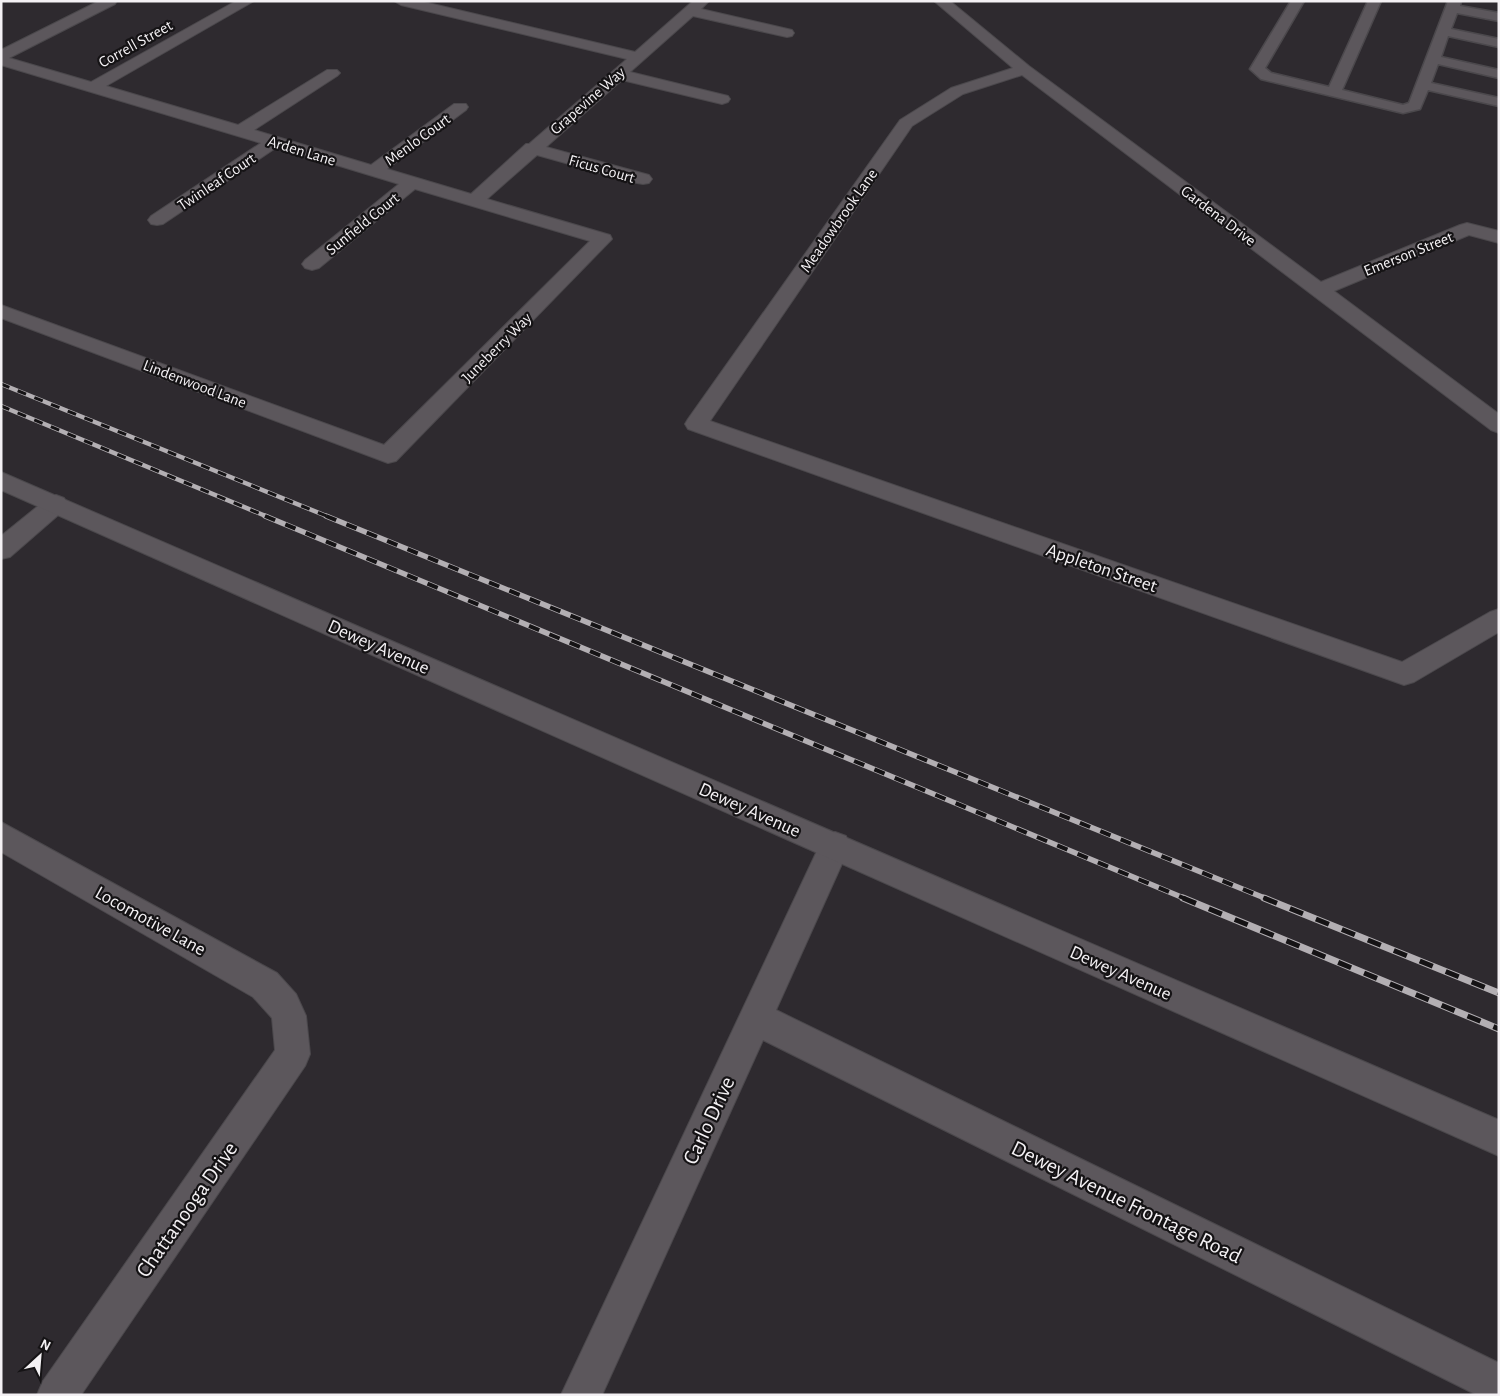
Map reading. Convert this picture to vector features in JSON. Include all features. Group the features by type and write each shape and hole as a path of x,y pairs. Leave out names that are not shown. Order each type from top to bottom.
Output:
{"street":[{"path":"1,56 110,1"},
{"name":"Correll Street","path":"93,87 247,1"},
{"path":"945,4 966,1"},
{"path":"405,2 638,56"},
{"name":"Gardena Drive","path":"945,4 1024,69 1499,425"},
{"path":"696,6 786,33"},
{"name":"Grapevine Way","path":"474,201 532,148 696,6"},
{"name":"Arden Lane","path":"1,60 603,240"},
{"name":"Meadowbrook Lane","path":"696,424 906,123 957,91 1024,69"},
{"path":"240,131 332,73"},
{"path":"618,74 722,100"},
{"name":"Menlo Court","path":"374,171 460,107"},
{"name":"Twinleaf Court","path":"157,220 275,141"},
{"name":"Ficus Court","path":"532,148 643,179"},
{"name":"Sunfield Court","path":"312,264 412,182"},
{"name":"Emerson Street","path":"1319,290 1467,229 1499,237"},
{"name":"Juneberry Way","path":"388,455 603,240"},
{"name":"Lindenwood Lane","path":"1,310 388,455"},
{"name":"Appleton Street","path":"696,424 1404,674 1499,619"},
{"name":"Dewey Avenue","path":"1,480 1499,1138"},
{"path":"1,550 56,504"},
{"name":"Locomotive Lane","path":"1,836 265,985 284,1006 289,1016"},
{"name":"Carlo Drive","path":"581,1395 835,846"},
{"name":"Chattanooga Drive","path":"58,1395 293,1054 289,1016"},
{"name":"Dewey Avenue Frontage Road","path":"755,1018 1499,1384"}],"lane":[{"path":"1298,1 1257,69 1266,76 1403,108 1415,106 1454,4 1499,17"},
{"path":"1334,92 1375,1"},
{"path":"1444,31 1499,43"},
{"path":"1433,59 1499,74"},
{"path":"1423,85 1499,102"}],"railway":[{"path":"1,384 329,517"},
{"path":"1,406 268,517"},
{"path":"265,516 1186,899"},
{"path":"326,516 1267,899"},
{"path":"1183,898 1499,1029"},
{"path":"1264,898 1499,993"}]}
